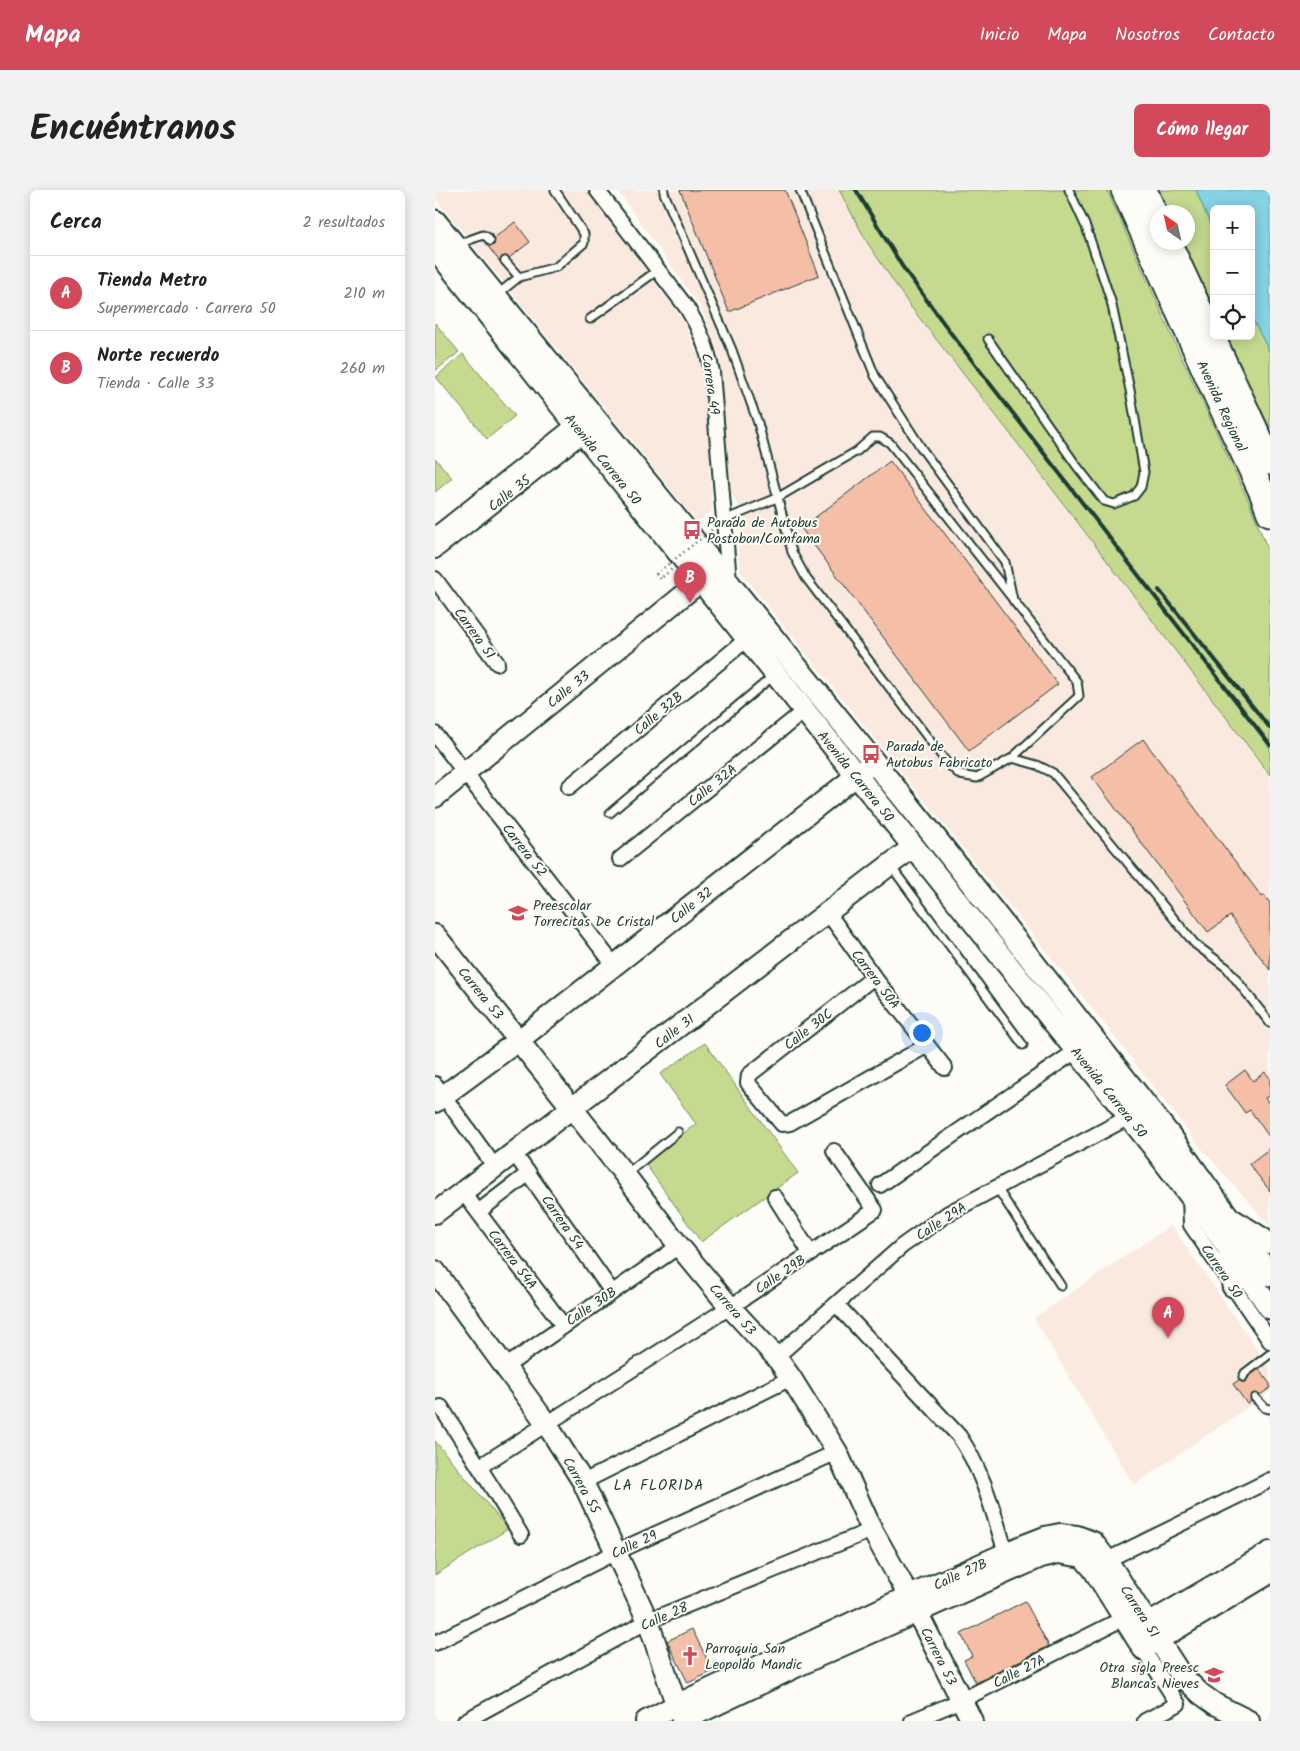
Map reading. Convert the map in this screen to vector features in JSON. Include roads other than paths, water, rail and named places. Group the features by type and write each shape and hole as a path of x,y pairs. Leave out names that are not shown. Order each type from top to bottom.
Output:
{"highway":[{"name":"Avenida Regional","path":"1124,190 1270,513"},
{"path":"1144,190 1150,205"},
{"name":"Avenida Regional","path":"1172,250 1270,462"}],"main road":[{"name":"Avenida Carrera 50","path":"435,221 445,247 579,429 1190,1195 1220,1221 1270,1275"},
{"name":"Avenida Carrera 50","path":"445,247 496,296 875,762 1165,1128 1220,1221 1230,1250 1270,1308"},
{"name":"Calle 33","path":"435,797 701,581"},
{"name":"Calle 32","path":"438,1094 519,1040 875,762"},
{"name":"Calle 31","path":"435,1213 913,847"},
{"name":"Carrera 53","path":"435,935 679,1246 730,1307 776,1357 791,1378 837,1452 872,1530 973,1721"},
{"path":"1220,1221 1270,1243"},
{"path":"1230,1250 1233,1286"},
{"name":"Carrera 55","path":"435,1271 546,1423 583,1482 648,1622 673,1695 683,1716"},
{"name":"Calle 27B","path":"647,1721 683,1716 913,1605 1006,1553 1045,1537 1060,1534 1077,1536 1093,1542 1100,1564"},
{"name":"Calle 27A","path":"1141,1633 1270,1552"},
{"name":"Calle 27B","path":"913,1605 1041,1556 1058,1553 1072,1554 1100,1564"},
{"name":"Carrera 51","path":"1100,1564 1141,1633 1219,1712 1249,1721"},
{"name":"Calle 27A","path":"1141,1633 1270,1573"}],"street":[{"name":"Carrera 49","path":"597,190 695,322 709,356 712,372 729,582"},
{"name":"Calle 35","path":"435,551 505,488 579,429"},
{"name":"Calle 35","path":"435,535 505,488"},
{"name":"Carrera 51","path":"435,579 497,663"},
{"name":"Calle 32B","path":"569,787 747,639"},
{"name":"Calle 32A","path":"620,859 805,711"},
{"name":"Carrera 52","path":"435,734 615,966"},
{"name":"Carrera 50A","path":"827,913 945,1068"},
{"name":"Calle 30C","path":"874,977 749,1075 748,1083 782,1124 790,1123 927,1046"},
{"path":"880,1185 1077,1051"},
{"path":"438,1094 495,1167"},
{"name":"Calle 29A","path":"776,1357 903,1246 939,1220 1129,1117"},
{"name":"Calle 29B","path":"479,1468 546,1423 730,1307 875,1210 834,1150"},
{"name":"Carrera 54","path":"514,1153 612,1292"},
{"path":"479,1212 529,1173"},
{"name":"Carrera 54A","path":"463,1192 563,1325"},
{"name":"Carrera 50","path":"1190,1195 1191,1225 1270,1341"},
{"path":"775,1197 811,1254"},
{"name":"Calle 30B","path":"505,1367 679,1246"},
{"path":"836,1304 945,1420 972,1456 987,1489 1006,1553"},
{"path":"583,1482 791,1378"},
{"path":"441,1407 479,1468 495,1489 521,1535"},
{"name":"Calle 29","path":"435,1643 616,1552 837,1452"},
{"path":"1100,1564 1270,1480"},
{"name":"Calle 28","path":"465,1721 648,1622 872,1530"},
{"name":"Carrera 51","path":"1141,1633 1178,1704 1145,1721"},
{"name":"Calle 27A","path":"912,1721 961,1700 1141,1633"}],"lane":[{"path":"496,296 519,277 556,267 584,243 584,234 555,190"},
{"path":"664,190 732,350 758,423 777,498 792,552 806,578 947,763 960,775 977,778 1012,758 1079,696 1077,682 890,442 880,437 873,437 857,450 777,498 724,520"},
{"path":"800,190 875,376 922,449 1005,562 1013,600"},
{"path":"988,339 1076,465 1104,501 1115,504 1134,496 1141,487 1144,472 1130,390 1111,300 1086,227 1069,190"},
{"path":"445,247 483,235 487,236 490,241"},
{"path":"505,261 519,277"},
{"path":"590,319 658,270"},
{"path":"610,812 775,674"},
{"path":"1012,758 1037,765 1053,773 1195,944 1227,968 1270,1022"},
{"path":"890,865 1023,1045"},
{"path":"625,1175 678,1132"},
{"path":"997,1188 1061,1286"},
{"path":"1243,1377 1245,1373 1270,1354"},
{"path":"1255,1398 1265,1408 1270,1410"}],"water":[{"path":"1196,190 1270,190 1270,353 1255,324 1255,205 1210,205 1210,223"}],"railway":[{"path":"856,190 902,266 950,332 1270,745"},
{"path":"1159,590 1270,728"}],"place":[{"name":"Parada de Autobus Postobon/Comfama","path":"692,530"},
{"name":"Norte recuerdo","path":"690,603"},
{"name":"Parada de Autobus Fabricato","path":"871,754"},
{"name":"Preescolar Torrecitas De Cristal","path":"518,913"},
{"name":"Tienda Metro","path":"1168,1338"},
{"name":"Parroquia San Leopoldo Mandic","path":"690,1656"},
{"name":"Otra sigla Preesc Blancas Nieves","path":"1214,1675"}],"district":[{"name":"LA FLORIDA","path":"659,1485"}]}
